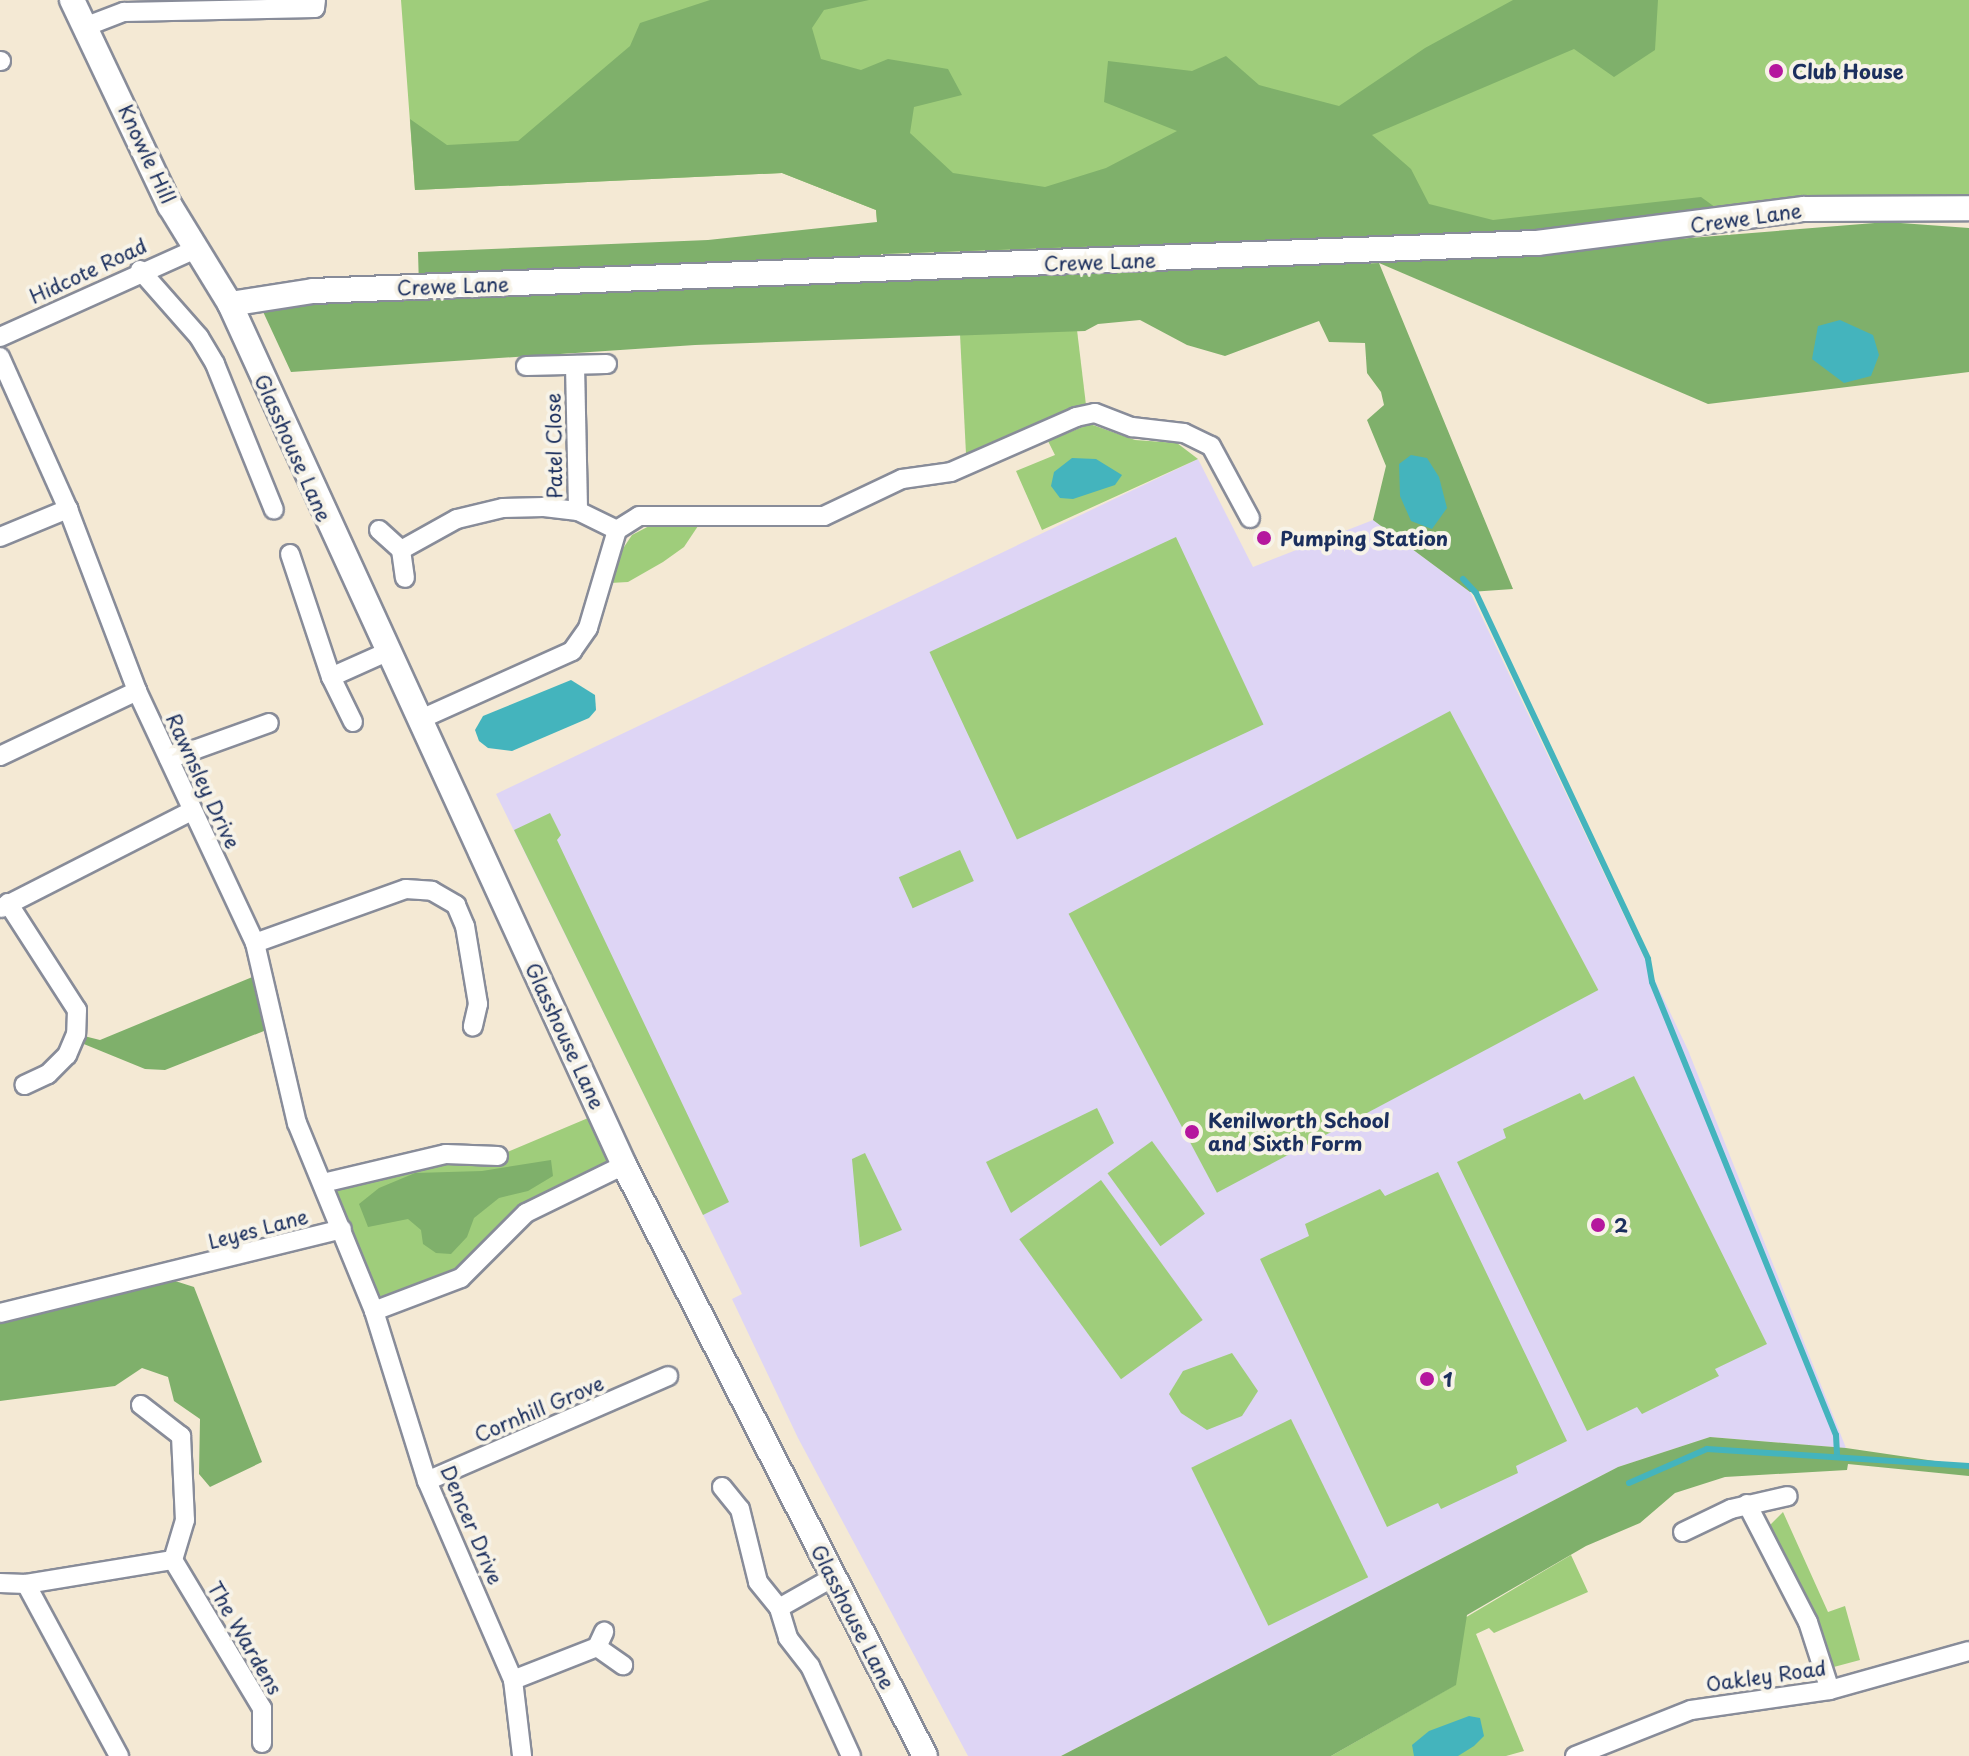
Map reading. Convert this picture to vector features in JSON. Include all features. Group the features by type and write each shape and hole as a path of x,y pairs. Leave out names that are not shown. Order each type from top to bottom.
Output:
{"street":[{"name":"Knowle Hill","path":"72,0 170,206 230,304"},
{"path":"87,26 124,12 315,8 316,0"},
{"name":"Crewe Lane","path":"230,304 313,291 1537,243 1804,209 1969,208"},
{"name":"Hidcote Road","path":"0,337 140,270 196,249"},
{"path":"140,270 199,337 215,364 274,510"},
{"name":"Glasshouse Lane","path":"230,304 624,1165 925,1756"},
{"name":"Rawnsley Drive","path":"0,357 68,509 137,691 255,943 284,1084 342,1229"},
{"name":"Patel Close","path":"578,511 575,365 607,364"},
{"path":"526,366 575,365"},
{"path":"421,719 572,651 588,628 617,530 639,516 658,513 824,516 902,479 959,469 1076,417 1095,413 1132,427 1184,433 1211,446 1250,518"},
{"path":"401,550 457,519 503,508 578,511 617,530"},
{"path":"0,537 68,509"},
{"path":"379,530 401,550 405,578"},
{"path":"290,554 331,677 353,722"},
{"path":"331,677 387,652"},
{"path":"0,756 137,691"},
{"path":"169,759 269,723"},
{"path":"24,1085 48,1074 67,1055 76,1034 77,1010 4,906 191,811"},
{"path":"255,943 406,889 432,891 456,905 465,926 478,1004 473,1026"},
{"path":"323,1183 446,1154 498,1156"},
{"path":"342,1229 374,1311 461,1278 526,1213 624,1165"},
{"name":"Leyes Lane","path":"0,1313 342,1229"},
{"name":"Dencer Drive","path":"374,1311 427,1481 513,1680 522,1756"},
{"name":"Cornhill Grove","path":"427,1481 668,1376"},
{"path":"0,1583 26,1584 173,1560 185,1520 181,1436 141,1405"},
{"path":"722,1487 740,1509 758,1582 779,1608 788,1638 810,1666 851,1756"},
{"path":"1683,1532 1747,1504 1788,1496"},
{"path":"1747,1504 1808,1622 1830,1690"},
{"name":"The Wardens","path":"173,1560 262,1708 262,1743"},
{"path":"779,1608 832,1578"},
{"path":"26,1584 119,1756"},
{"path":"513,1680 600,1639 623,1665"},
{"name":"Oakley Road","path":"1575,1756 1691,1710 1830,1690 1969,1651"}],"shaded area":[{"name":"Kenilworth School and Sixth Form","path":"1198,459 1253,567 1373,520 1470,592 1688,1050 1846,1448 1710,1437 1618,1467 1061,1756 968,1756 798,1438 732,1299 742,1294 496,794"}],"green space":[{"path":"401,0 1969,0 1969,195 1802,200 1535,231 880,254 876,210 782,173 415,190"},
{"path":"710,0 869,0 824,10 812,28 821,59 861,70 888,59 948,69 962,95 914,107 910,133 953,173 1045,187 1106,168 1177,131 1104,102 1108,61 1192,71 1226,56 1259,85 1339,106 1425,48 1513,0 1658,0 1655,50 1614,77 1574,49 1372,135 1411,169 1429,204 1493,220 1701,197 1719,210 1535,231 881,254 881,269 1102,272 1379,263 1513,589 1470,592 1373,520 1386,466 1367,420 1384,405 1381,392 1367,373 1365,343 1329,342 1319,321 1225,356 1187,345 1140,320 1098,324 1085,331 695,345 291,372 259,303 419,287 418,252 708,240 877,222 876,210 782,173 415,190 410,119 447,145 518,141 630,46 640,23"},
{"path":"1887,222 1969,228 1969,372 1708,404 1379,263"},
{"path":"1077,330 1086,405 966,454 960,334"},
{"path":"1090,424 1135,440 1177,443 1198,459 1042,530 1016,471 1055,455 1048,441"},
{"path":"700,523 684,547 663,562 628,582 610,583 618,556 632,535 653,524"},
{"path":"1176,537 1263,725 1017,840 929,652"},
{"path":"1450,711 1598,990 1217,1193 1069,914"},
{"path":"550,813 561,835 557,840 729,1202 703,1215 514,830"},
{"path":"960,850 974,881 913,908 899,877"},
{"path":"262,973 274,1027 165,1070 145,1069 74,1040 76,1034 100,1040"},
{"name":"2","path":"1634,1076 1767,1344 1715,1369 1719,1376 1642,1414 1637,1407 1587,1431 1457,1162 1506,1138 1503,1129 1580,1093 1584,1100"},
{"path":"1097,1108 1114,1143 1011,1213 986,1162"},
{"path":"600,1113 624,1165 526,1213 461,1278 374,1311 323,1183 498,1156"},
{"path":"1152,1141 1205,1214 1160,1246 1108,1173"},
{"path":"865,1153 902,1230 860,1247 852,1159"},
{"path":"551,1160 553,1176 528,1191 499,1198 474,1218 467,1237 451,1254 436,1253 423,1244 421,1230 408,1219 368,1227 359,1204 379,1188 415,1173 482,1171"},
{"name":"1","path":"1438,1172 1567,1441 1516,1466 1518,1473 1441,1509 1438,1503 1387,1527 1260,1259 1309,1236 1305,1224 1380,1189 1385,1196"},
{"path":"1101,1180 1203,1320 1121,1379 1019,1239"},
{"path":"172,1280 194,1287 262,1462 210,1487 199,1474 200,1419 174,1401 168,1377 142,1368 115,1386 0,1401 0,1321"},
{"path":"1232,1353 1258,1391 1242,1416 1207,1430 1181,1413 1169,1394 1183,1371"},
{"path":"1291,1419 1368,1577 1268,1626 1191,1468"},
{"path":"1710,1437 1846,1448 1969,1466 1969,1476 1848,1464 1847,1470 1725,1477 1675,1493 1640,1523 1586,1546 1467,1615 1456,1685 1331,1756 1061,1756 1618,1467"},
{"path":"1783,1512 1828,1612 1845,1606 1860,1660 1830,1668 1806,1596 1769,1536 1770,1525"},
{"path":"1571,1555 1588,1592 1494,1633 1489,1628 1476,1634 1524,1751 1506,1756 1331,1756 1455,1685 1463,1619"}],"water":[{"path":"1840,320 1873,335 1879,355 1871,376 1844,383 1812,359 1818,326"},
{"path":"1411,455 1427,458 1439,477 1447,508 1432,529 1411,521 1400,496 1399,464"},
{"path":"1072,458 1096,459 1122,475 1115,485 1073,499 1060,498 1051,486 1054,472"},
{"path":"571,680 595,695 596,710 589,718 512,751 488,748 479,741 475,730 483,716"},
{"path":"1469,1716 1480,1718 1484,1736 1474,1746 1458,1756 1414,1756 1412,1745 1429,1731"}],"waterway":[{"path":"1463,579 1476,593 1648,959 1652,982 1836,1435 1837,1454"},
{"path":"1629,1483 1707,1449 1969,1466"}],"place":[{"name":"Club House","path":"1776,71"},
{"name":"Pumping Station","path":"1264,538"},
{"name":"Kenilworth School and Sixth Form","path":"1192,1132"},
{"name":"2","path":"1598,1225"},
{"name":"1","path":"1427,1379"}]}
